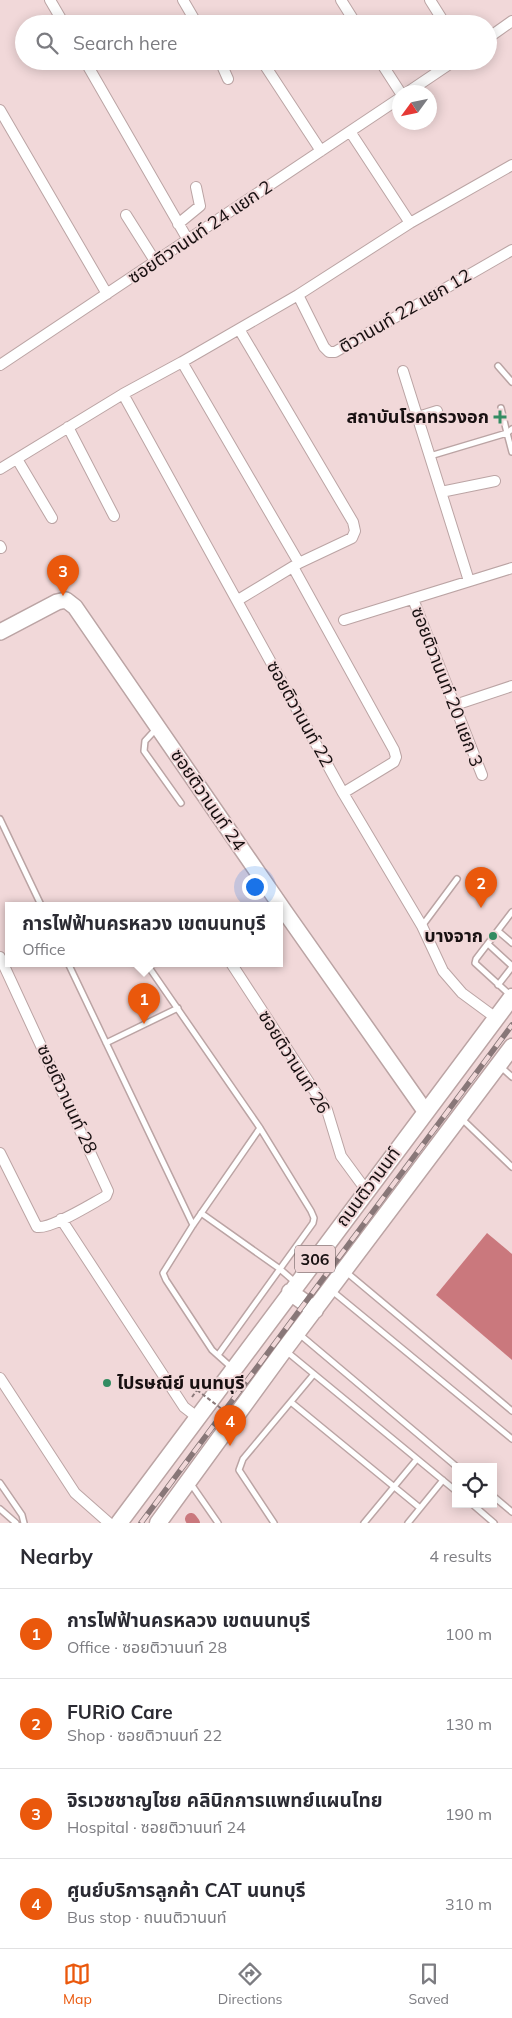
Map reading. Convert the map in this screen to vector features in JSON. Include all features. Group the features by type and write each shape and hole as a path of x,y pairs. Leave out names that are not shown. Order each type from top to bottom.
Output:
{"main road":[{"name":"ถนนติวานนท์","path":"119,1523 512,997"},
{"name":"ถนนติวานนท์","path":"158,1523 284,1350 512,1047"},
{"path":"293,1288 314,1310"}],"street":[{"path":"50,0 59,15"},
{"path":"183,0 191,15"},
{"path":"341,0 350,15"},
{"path":"430,0 439,15"},
{"path":"497,32 512,21"},
{"path":"90,70 188,240"},
{"path":"224,70 228,79"},
{"path":"268,70 321,151"},
{"path":"386,70 395,85"},
{"path":"418,85 441,70"},
{"name":"ซอยติวานนท์ 24 แยก 2","path":"0,365 321,151 351,133 392,104"},
{"path":"0,110 107,294"},
{"path":"351,133 410,223"},
{"path":"0,469 123,394 298,295 410,223 512,165"},
{"path":"178,224 197,211 200,206 196,187"},
{"path":"126,215 156,262"},
{"name":"ติวานนท์ 22 แยก 12","path":"298,295 324,347 329,352 335,352 512,250"},
{"path":"238,600 296,565 352,538 355,531 353,522 239,329"},
{"path":"182,362 296,565 394,750 396,757 394,762 343,793"},
{"path":"403,371 468,581"},
{"name":"ซอยติวานนท์ 22","path":"123,394 343,793 422,926 443,971 462,993 496,1018"},
{"path":"418,417 437,411"},
{"path":"68,427 114,516"},
{"path":"17,458 52,518"},
{"path":"441,492 495,481"},
{"path":"344,620 512,568"},
{"name":"ซอยติวานนท์ 20 แยก 3","path":"413,599 482,775"},
{"name":"ซอยติวานนท์ 24","path":"0,632 57,602 66,600 75,606 279,902"},
{"path":"456,705 512,686"},
{"name":"ซอยติวานนท์ 24","path":"283,908 391,1064 426,1111"},
{"name":"ซอยติวานนท์ 28","path":"0,957 108,1191 106,1196 61,1220 42,1228 37,1228 0,1153"},
{"name":"ซอยติวานนท์ 26","path":"234,967 327,1110 341,1156 366,1190"},
{"path":"61,1220 184,1407 197,1417"},
{"path":"0,1378 75,1493 109,1523"}],"lane":[{"path":"498,366 512,382"},
{"path":"501,408 512,452"},
{"path":"430,456 507,433 512,429"},
{"path":"158,727 145,742 144,751 181,803"},
{"path":"0,819 40,902"},
{"path":"422,926 458,879"},
{"path":"512,912 475,963 512,997"},
{"path":"498,931 512,943"},
{"path":"488,944 512,967 498,985"},
{"path":"70,967 193,1225"},
{"path":"149,967 260,1128 314,1218 313,1223 218,1355"},
{"path":"106,1043 178,1008"},
{"path":"499,1064 512,1077"},
{"path":"460,1117 512,1167"},
{"path":"233,1369 212,1350 163,1273 201,1213 260,1128"},
{"path":"201,1213 280,1269 293,1288"},
{"path":"345,1271 512,1411"},
{"path":"330,1290 512,1439"},
{"path":"298,1333 452,1463"},
{"path":"284,1350 452,1488"},
{"path":"274,1523 239,1470 243,1459 292,1403 314,1374"},
{"path":"292,1403 420,1508"},
{"path":"364,1523 417,1459"},
{"path":"408,1523 443,1480"},
{"path":"189,1482 218,1523"},
{"path":"0,1483 22,1515 24,1523"},
{"path":"497,1499 512,1512"},
{"path":"477,1508 494,1523"},
{"path":"0,1509 16,1523"}],"path":[{"path":"197,1390 244,1426"}],"shaded area":[{"path":"487,1233 512,1254 512,1360 436,1295"}],"waterway":[{"path":"191,1519 194,1523"}],"railway":[{"path":"141,1523 512,1025"}],"place":[{"name":"สถาบันโรคทรวงอก","path":"500,417"},
{"name":"จิรเวชชาญไชย คลินิกการแพทย์แผนไทย","path":"63,596"},
{"name":"FURiO Care","path":"481,908"},
{"name":"บางจาก","path":"493,936"},
{"name":"การไฟฟ้านครหลวง เขตนนทบุรี","path":"144,1024"},
{"name":"ไปรษณีย์ นนทบุรี","path":"107,1383"},
{"name":"ศูนย์บริการลูกค้า CAT นนทบุรี","path":"230,1446"}]}
